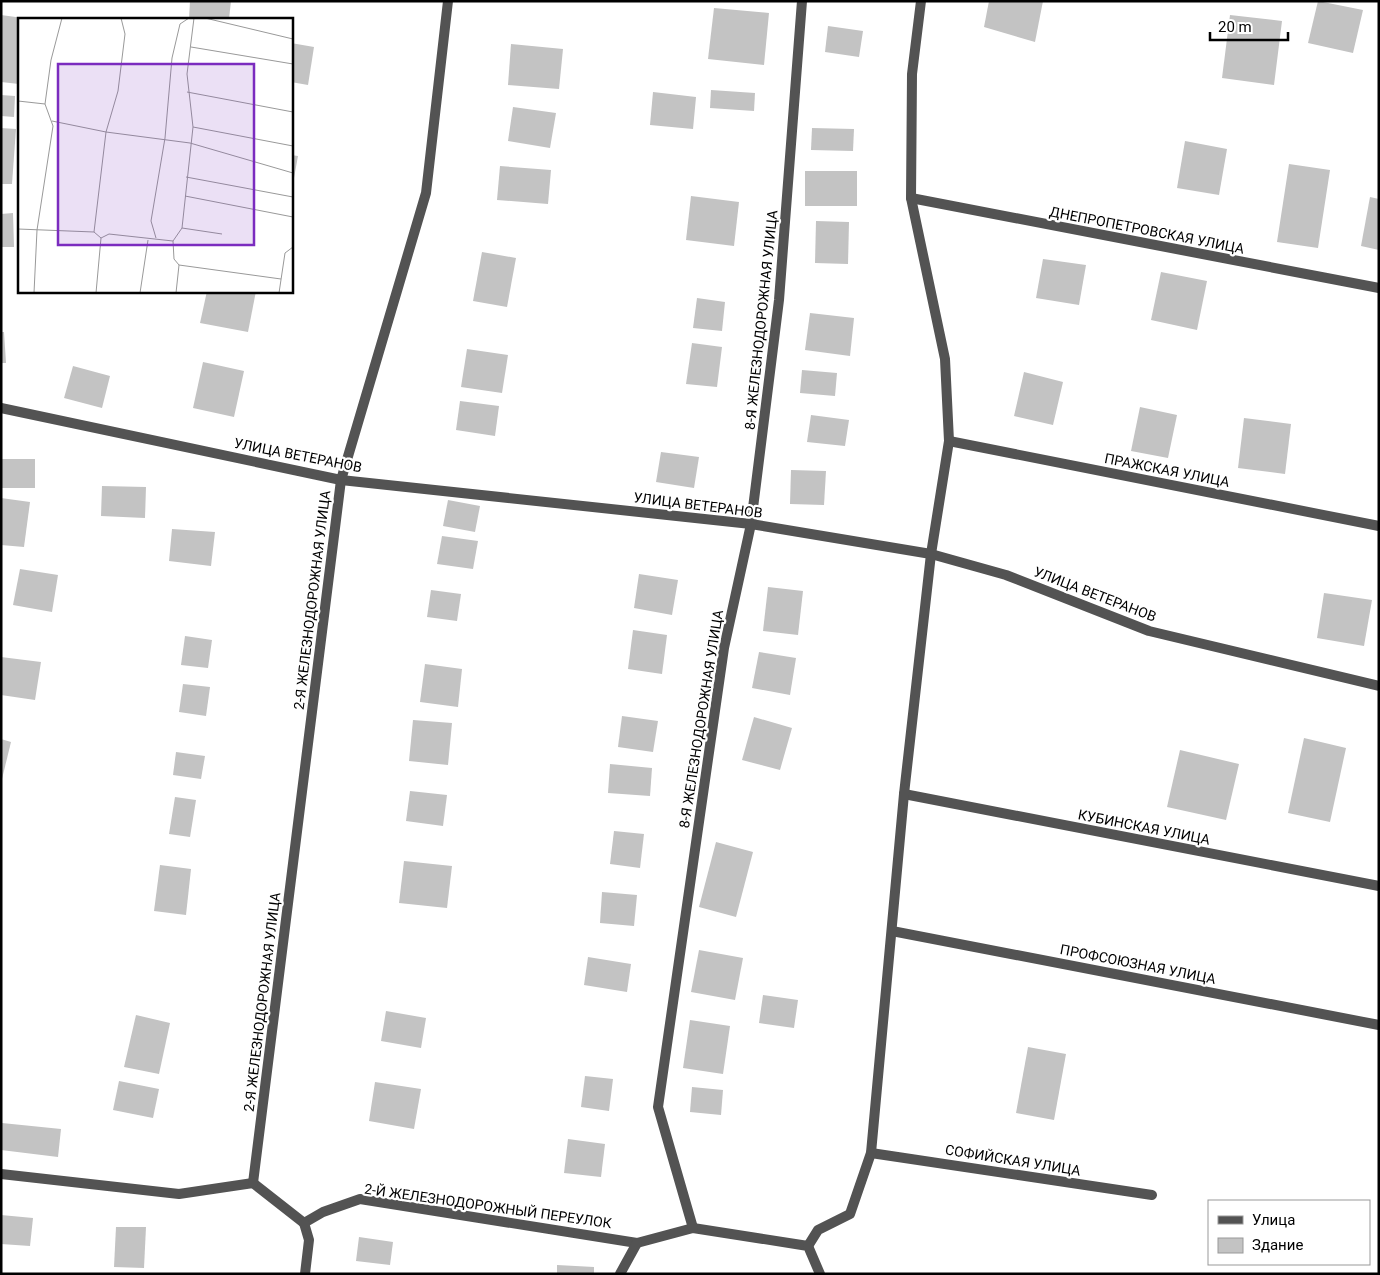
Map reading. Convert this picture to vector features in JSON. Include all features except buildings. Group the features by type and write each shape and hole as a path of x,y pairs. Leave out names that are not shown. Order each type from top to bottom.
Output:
{"street":[{"name":"2-Я ЖЕЛЕЗНОДОРОЖНАЯ УЛИЦА","path":"253,1183 341,480 426,194 448,1"},
{"name":"8-Я ЖЕЛЕЗНОДОРОЖНАЯ УЛИЦА","path":"693,1228 658,1107 724,648 751,524 779,300 802,1"},
{"path":"820,1274 808,1246 818,1230 850,1214 871,1153 904,794 931,554 949,441 945,359 911,198 912,74 921,1"},
{"name":"ДНЕПРОПЕТРОВСКАЯ УЛИЦА","path":"911,198 1379,288"},
{"name":"УЛИЦА ВЕТЕРАНОВ","path":"1,408 341,480 751,524 931,554 1006,574 1149,631 1379,686"},
{"name":"ПРАЖСКАЯ УЛИЦА","path":"949,441 1379,526"},
{"name":"КУБИНСКАЯ УЛИЦА","path":"904,794 1379,886"},
{"name":"ПРОФСОЮЗНАЯ УЛИЦА","path":"892,931 1379,1025"},
{"name":"СОФИЙСКАЯ УЛИЦА","path":"871,1153 1152,1195"},
{"path":"1,1174 180,1194 253,1183 304,1223 309,1240 305,1274"},
{"name":"2-Й ЖЕЛЕЗНОДОРОЖНЫЙ ПЕРЕУЛОК","path":"304,1223 323,1212 360,1199 637,1242 693,1228 808,1246"},
{"path":"620,1274 637,1242"}]}
